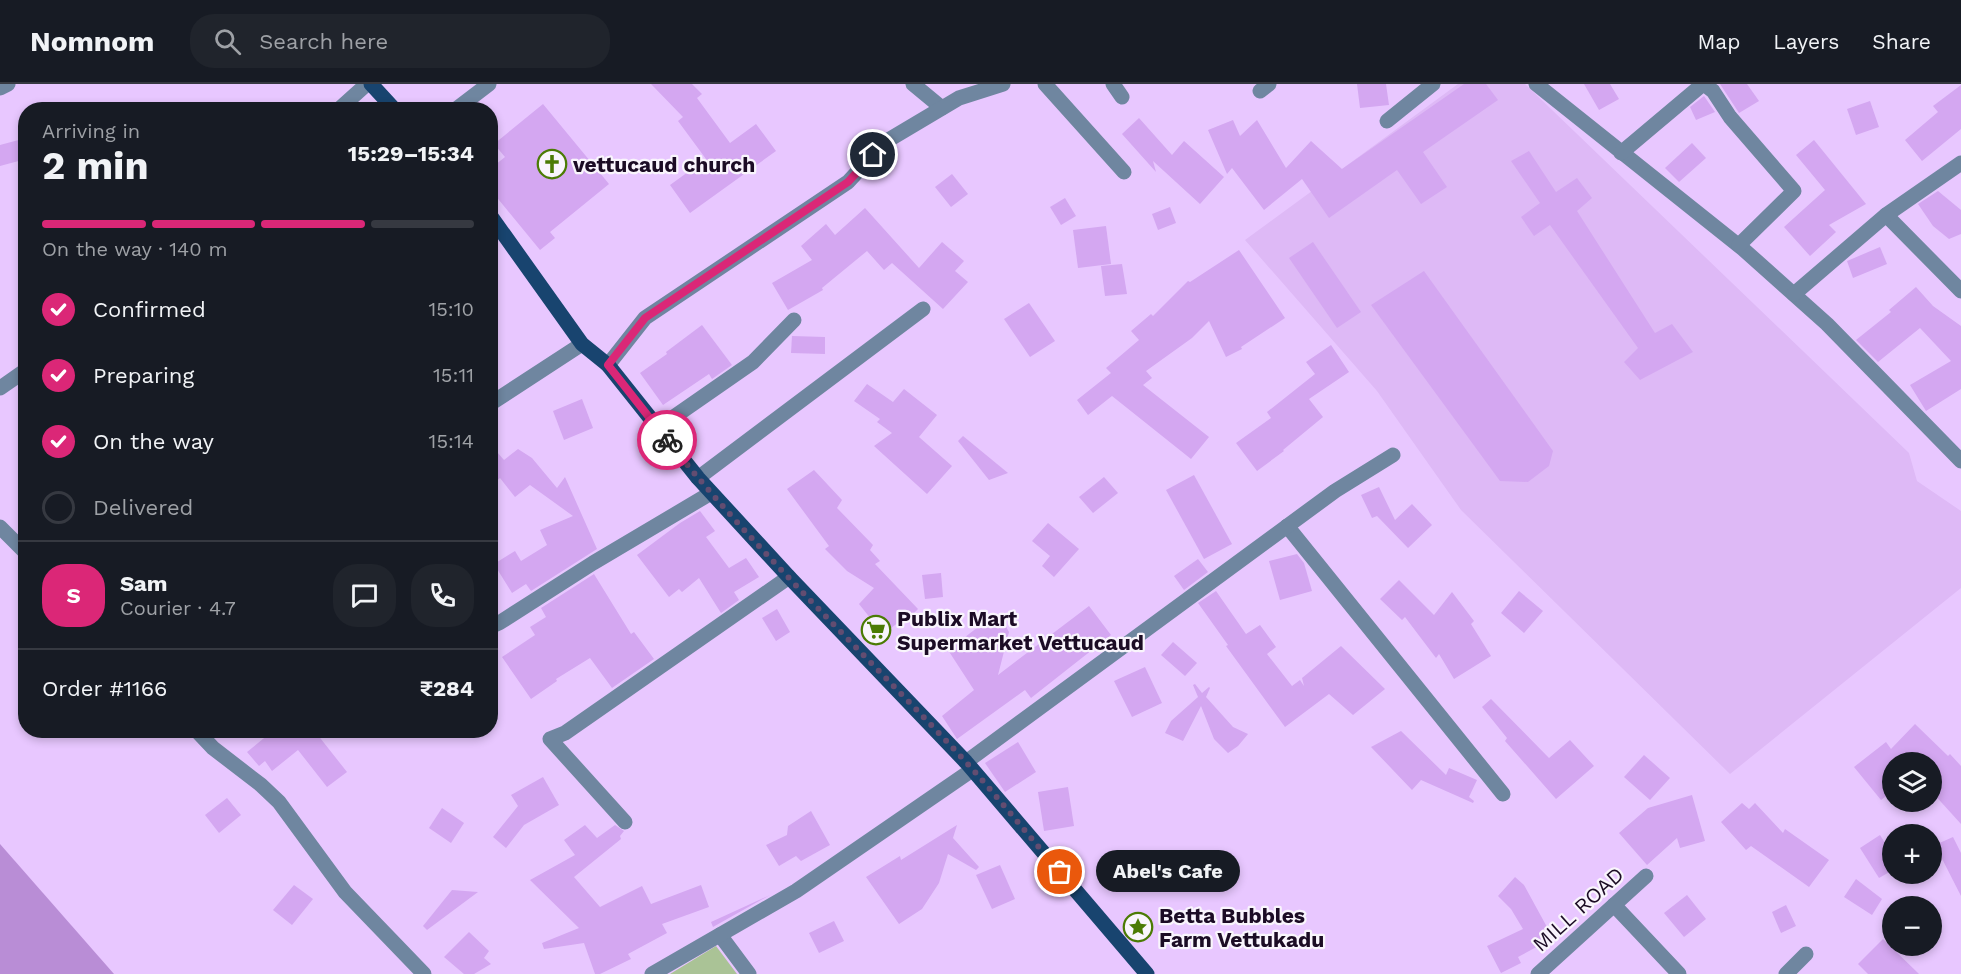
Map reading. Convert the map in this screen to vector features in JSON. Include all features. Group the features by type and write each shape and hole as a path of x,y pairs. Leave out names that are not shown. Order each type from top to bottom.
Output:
{"main road":[{"path":"369,84 387,102"},
{"path":"498,226 582,344 608,365 711,493 969,766 1147,974"}],"street":[{"path":"0,88 8,84"},
{"path":"348,102 369,84"},
{"path":"465,102 489,84"},
{"path":"913,84 942,108"},
{"path":"608,365 645,318 848,182 885,142 959,98 1003,84"},
{"path":"1045,84 1124,172"},
{"path":"1113,84 1122,97"},
{"path":"1387,121 1433,84"},
{"path":"1536,84 1739,245 1827,324 1961,462"},
{"path":"1621,153 1704,84 1713,91 1730,117 1794,191 1739,245"},
{"path":"1794,294 1886,215 1961,163"},
{"path":"1886,215 1961,291"},
{"path":"698,478 923,309"},
{"path":"658,428 753,362 794,320"},
{"path":"498,399 582,344"},
{"path":"0,388 18,376"},
{"path":"652,974 796,891 969,766 1287,526 1335,491 1393,455"},
{"path":"498,623 593,563 711,493"},
{"path":"1287,526 1503,794"},
{"path":"0,527 18,545"},
{"path":"625,822 550,739 565,733 789,577"},
{"path":"204,738 279,802 345,892 424,974"},
{"name":"MILL ROAD","path":"1538,974 1646,876"},
{"path":"1614,905 1679,974"},
{"path":"720,935 749,974"},
{"path":"1786,974 1806,954"}],"shaded area":[{"path":"1458,84 1525,84 1909,453 1917,481 1961,511 1961,588 1730,774 1461,510 1377,391 1245,240"},
{"path":"0,844 114,974 0,974"}],"green space":[{"path":"716,946 737,974 670,974"}],"building":[{"path":"651,84 692,84 702,94 697,98 730,143 756,124 776,151 690,213 670,185 706,159 678,121 683,117"},
{"path":"1357,84 1386,84 1389,105 1360,108"},
{"path":"1464,84 1486,84 1498,100 1423,152 1447,187 1421,204 1397,170 1329,218 1302,179 1264,210 1232,168 1227,174 1208,130 1233,120 1240,136 1257,120 1286,168 1311,141 1342,169"},
{"path":"1584,84 1610,84 1619,99 1599,110"},
{"path":"1720,84 1747,84 1759,101 1739,113"},
{"path":"1961,85 1961,129 1922,161 1905,140 1938,112 1933,106"},
{"path":"1704,96 1715,112 1696,120 1690,107"},
{"path":"1870,101 1879,127 1856,135 1847,109"},
{"name":"vettucaud church","path":"543,104 609,184 550,232 555,238 540,250 498,199 498,163 505,157 498,149 498,141"},
{"path":"1139,118 1172,155 1184,141 1224,177 1200,204 1153,161 1156,172 1122,134"},
{"path":"18,140 18,161 0,166 0,145"},
{"path":"1814,140 1866,204 1829,225 1836,232 1810,256 1784,227 1825,190 1796,155"},
{"path":"1692,143 1706,158 1679,182 1665,168"},
{"path":"1529,151 1556,192 1577,178 1592,198 1577,211 1655,333 1672,324 1693,352 1640,380 1624,362 1638,348 1550,225 1534,236 1521,217 1540,203 1511,161"},
{"path":"952,174 968,194 951,207 935,187"},
{"path":"1938,191 1961,210 1961,234 1949,239 1933,226 1918,204"},
{"path":"1065,198 1076,216 1061,225 1050,207"},
{"path":"1170,207 1176,223 1158,230 1152,214"},
{"path":"865,208 919,268 942,242 964,261 955,271 968,282 943,309 892,263 884,270 867,251 822,288 823,290 788,310 772,283 812,260 801,246 826,224 835,235"},
{"path":"1106,226 1111,264 1078,268 1073,230"},
{"path":"1313,242 1361,312 1337,328 1289,258"},
{"path":"1880,247 1887,264 1853,278 1847,261"},
{"path":"1239,250 1285,318 1241,347 1242,349 1226,357 1209,321 1192,338 1146,371 1152,378 1143,385 1209,437 1191,459 1112,396 1088,415 1077,400 1111,373 1106,368 1139,340 1131,331 1151,314 1153,316 1188,281 1190,282"},
{"path":"1122,264 1127,294 1105,296 1101,266"},
{"path":"1424,271 1553,451 1549,466 1528,482 1500,481 1371,305"},
{"path":"1916,287 1933,306 1961,326 1961,389 1926,411 1910,385 1951,361 1920,328 1878,362 1856,340 1891,312 1889,310"},
{"path":"1029,303 1055,341 1030,357 1004,319"},
{"path":"702,325 732,365 712,379 709,374 663,405 640,373"},
{"path":"792,336 825,337 825,354 791,353"},
{"path":"1331,345 1349,372 1309,399 1323,417 1257,471 1236,443 1271,418 1267,412 1315,374 1306,362"},
{"path":"867,384 893,402 904,389 937,415 919,437 952,466 927,494 874,446 892,433 877,422 880,419 854,401"},
{"path":"582,399 593,428 564,440 553,411"},
{"path":"963,436 1008,473 989,480 958,441"},
{"path":"518,449 532,458 557,488 565,477 597,549 531,591 526,584 512,593 498,570 498,562 515,551 521,561 547,545 540,530 573,516 530,485 515,497 500,478 498,480 498,453 504,460"},
{"path":"814,470 842,500 837,508 873,545 870,550 880,561 875,564 918,609 883,634 859,604 874,588 847,571 825,549 829,546 787,489"},
{"path":"1194,475 1232,544 1204,559 1166,490"},
{"path":"1104,477 1118,493 1093,513 1079,497"},
{"path":"1379,487 1395,520 1412,504 1432,525 1408,548 1377,516 1372,518 1361,495"},
{"path":"700,511 715,531 706,537 729,568 746,558 759,577 734,592 739,600 721,613 699,578 682,592 679,589 669,597 637,555"},
{"path":"1048,523 1079,549 1054,577 1042,566 1050,556 1032,541"},
{"path":"1297,554 1304,563 1312,591 1280,600 1269,561"},
{"path":"1198,559 1208,572 1184,590 1174,576"},
{"path":"941,573 943,597 925,599 922,575"},
{"path":"594,574 631,634 634,632 654,659 612,688 590,658 556,679 557,681 531,699 502,657 535,635 530,627 546,617 541,608"},
{"path":"1399,580 1434,615 1452,592 1474,621 1471,624 1491,656 1454,679 1439,654 1436,658 1405,617 1402,620 1380,599"},
{"path":"1216,591 1246,634 1260,625 1276,647 1267,654 1292,686 1300,680 1304,686 1302,678 1341,646 1385,689 1353,715 1329,694 1285,727 1198,603"},
{"path":"1519,591 1543,611 1524,633 1501,613"},
{"path":"1089,606 1111,635 1031,698 1025,690 957,739 942,716 974,690 948,650 986,621 989,626 1000,616 1009,632 998,675"},
{"path":"777,609 790,632 776,641 762,618"},
{"path":"1173,642 1197,663 1185,676 1161,655"},
{"path":"1145,667 1162,703 1132,717 1114,681"},
{"path":"1195,684 1202,693 1209,687 1206,697 1233,727 1248,734 1238,746 1228,753 1214,739 1201,706 1183,741 1165,733 1171,721 1198,697 1193,685"},
{"path":"1491,699 1549,758 1570,740 1594,766 1556,799 1505,741 1507,738 1482,707"},
{"path":"1915,724 1948,756 1950,754 1961,766 1961,824 1942,803 1942,752 1882,752 1881,800 1854,767 1886,742 1891,749"},
{"path":"1401,731 1446,775 1449,768 1477,780 1469,797 1474,801 1473,803 1421,780 1412,790 1371,747"},
{"path":"264,738 320,738 347,772 327,787 298,750 272,771 265,761 259,766 247,752"},
{"path":"1018,742 1036,772 1005,792 985,763"},
{"path":"1644,755 1670,778 1650,800 1624,777"},
{"path":"543,777 559,805 524,825 506,848 493,837 518,806 511,795"},
{"path":"1068,787 1074,826 1044,831 1038,792"},
{"path":"1692,795 1705,841 1680,848 1677,838 1647,865 1619,833 1648,808"},
{"path":"227,798 241,815 219,833 205,815"},
{"path":"1742,803 1749,809 1755,803 1783,833 1785,829 1829,860 1809,887 1751,846 1746,850 1721,822"},
{"path":"442,808 464,823 451,843 429,828"},
{"path":"811,811 830,845 801,861 796,856 779,866 766,845 787,835 788,826"},
{"path":"585,825 597,838 615,825 624,831 620,836 621,839 574,877 600,907 642,886 651,904 701,885 709,907 662,924 667,933 628,954 631,959 600,974 595,974 584,943 544,949 542,943 579,928 530,880 575,855 564,840"},
{"path":"957,825 953,838 979,867 976,870 948,854 939,883 922,909 899,924 866,877 900,856 901,860"},
{"path":"1880,835 1882,838 1882,876 1879,878 1860,848"},
{"path":"1953,837 1961,853 1961,896 1942,859 1942,842"},
{"path":"1000,865 1015,899 992,909 976,875"},
{"path":"1515,877 1524,885 1553,938 1518,957 1521,963 1501,973 1487,946 1523,929 1511,909 1498,896"},
{"path":"1856,879 1882,899 1872,915 1844,897"},
{"path":"294,885 313,899 292,925 273,910"},
{"path":"452,890 478,892 427,930 423,926"},
{"path":"770,895 713,927 711,922"},
{"path":"1687,895 1706,919 1684,937 1664,913"},
{"path":"1786,905 1796,926 1781,933 1772,912"},
{"path":"834,921 844,941 819,953 809,933"},
{"path":"469,932 489,951 484,958 491,964 474,974 464,974 444,957"},
{"path":"1882,940 1882,956 1900,956 1919,974 1868,974 1858,964"}],"way so far":[{"path":"667,440 698,478 789,577 966,762 1060,872"}],"place":[{"name":"vettucaud church","path":"552,164"},
{"name":"Publix Mart Supermarket Vettucaud","path":"876,630"},
{"name":"Abel's Cafe","path":"1060,872"},
{"name":"Betta Bubbles Farm Vettukadu","path":"1138,927"}],"route":[{"path":"667,440 608,365 645,318 848,182 873,155"}]}
